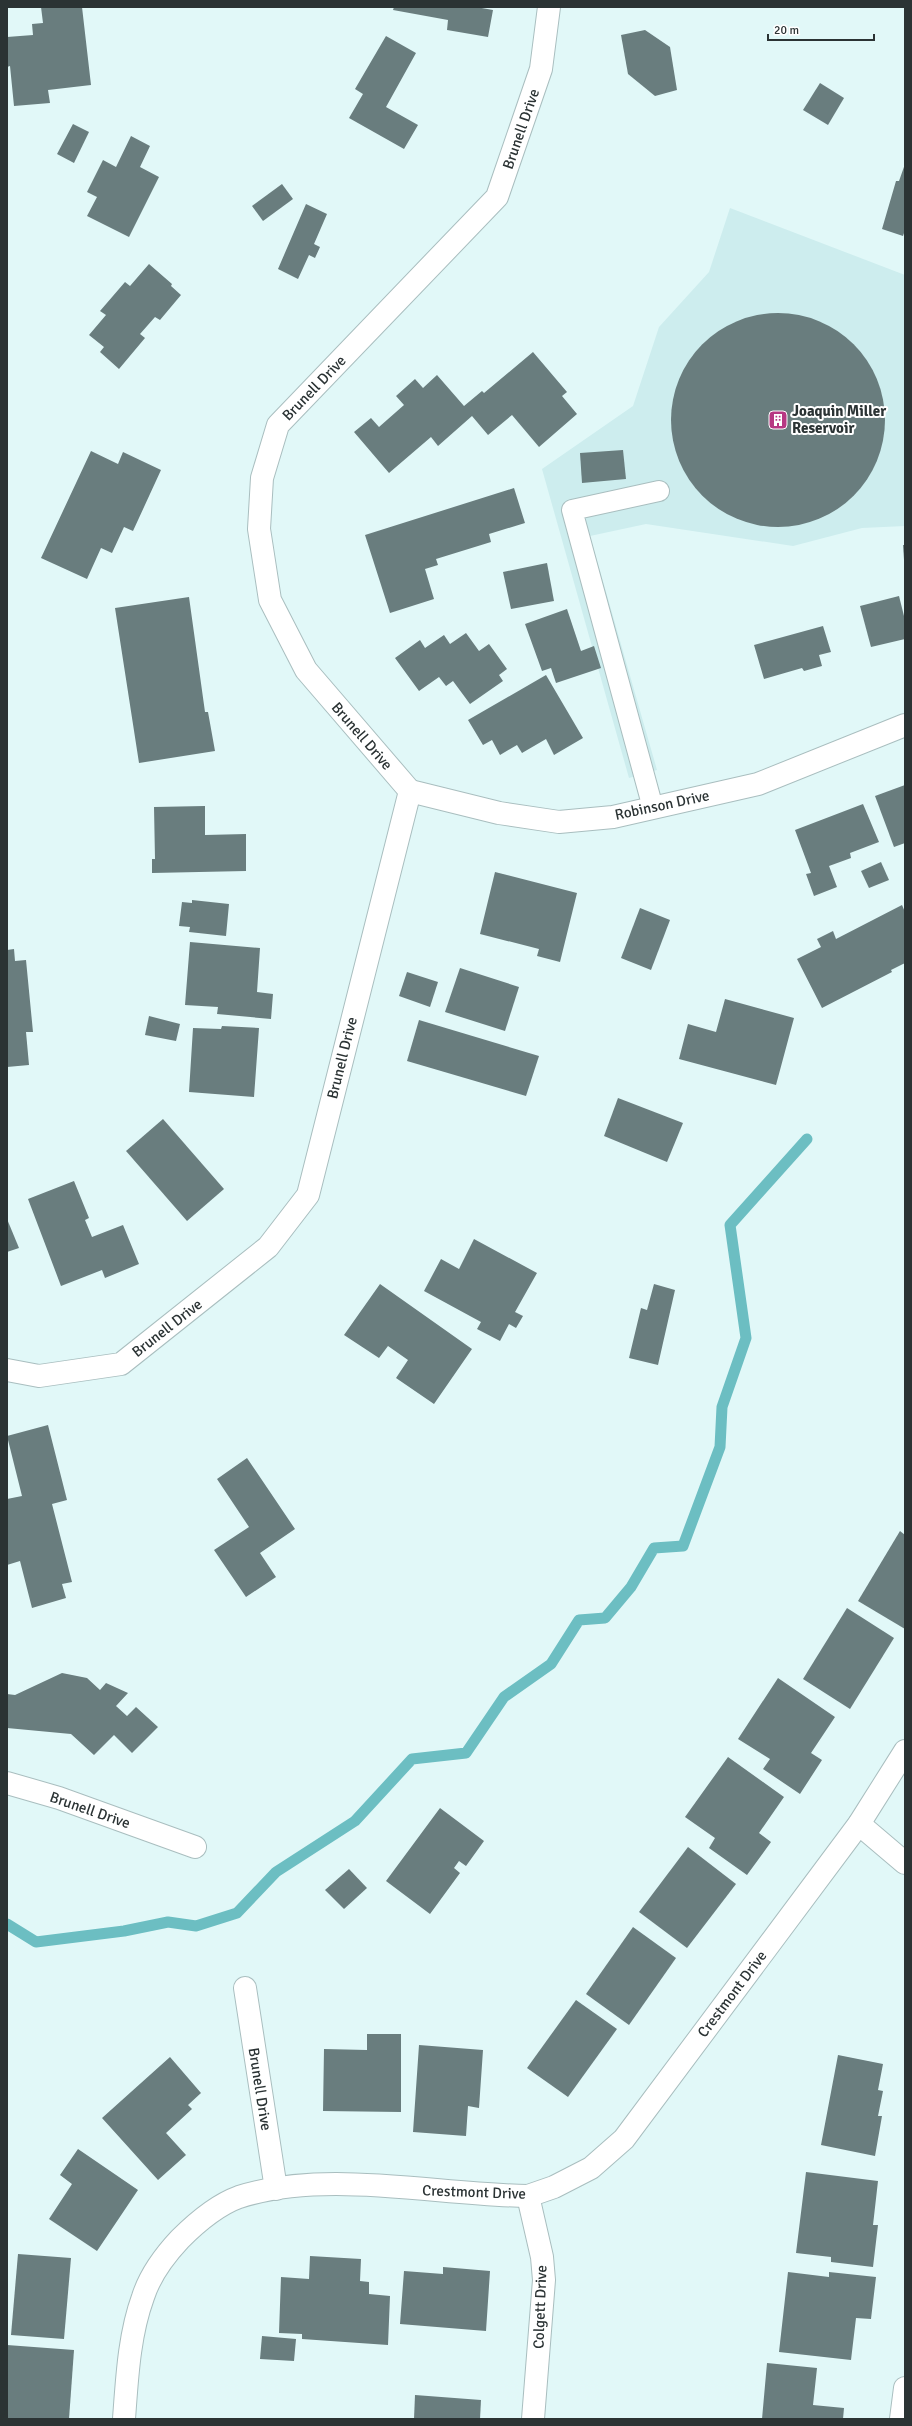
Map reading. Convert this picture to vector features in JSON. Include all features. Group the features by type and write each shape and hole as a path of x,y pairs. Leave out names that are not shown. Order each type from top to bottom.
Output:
{"street":[{"name":"Brunell Drive","path":"7,1370 39,1376 121,1364 268,1247 308,1196 410,791 306,670 270,600 259,529 262,478 278,425 497,197 541,70 549,7"},
{"name":"Robinson Drive","path":"410,791 499,813 559,822 613,817 758,784 905,725"},
{"name":"Crestmont Drive","path":"124,2419 135,2324 143,2296 156,2271 176,2243 213,2210 238,2198 276,2189 328,2184 528,2196 554,2187 591,2168 624,2139 859,1824 905,1751"},
{"name":"Brunell Drive","path":"7,1783 59,1798 195,1847"},
{"path":"859,1824 905,1863"},
{"name":"Brunell Drive","path":"245,1988 276,2189"},
{"name":"Colgett Drive","path":"528,2196 542,2256 544,2280 533,2419"},
{"path":"901,2419 905,2388"}],"lane":[{"path":"653,808 572,510 660,491"}],"shaded area":[{"path":"730,208 905,275 905,526 862,528 793,546 646,524 590,536 657,770 629,778 542,469 633,406 659,327 709,272"}],"building":[{"path":"41,7 82,7 91,85 48,90 50,103 14,106 10,66 7,67 7,37 33,35 32,24 43,23"},
{"path":"394,7 476,7 493,10 488,37 447,30 448,20 393,10"},
{"path":"645,30 670,47 677,90 655,96 628,74 621,35"},
{"path":"386,36 416,53 386,107 418,125 404,149 349,118 363,94 355,89"},
{"path":"820,83 844,98 828,125 803,110"},
{"path":"73,124 89,132 74,163 57,154"},
{"path":"131,136 150,146 140,167 159,177 129,237 87,216 97,197 87,192 103,160 116,167"},
{"path":"905,164 905,230 903,236 882,229 896,181 899,181"},
{"path":"282,184 293,199 263,221 252,206"},
{"path":"306,204 327,214 314,244 320,247 315,258 309,255 298,279 278,269"},
{"path":"149,264 172,284 171,286 181,295 160,320 155,317 140,334 145,338 119,369 100,352 104,347 89,335 106,315 100,311 125,282 130,286"},
{"name":"Joaquin Miller Reservoir","path":"767,313 789,313 809,317 819,321 838,331 854,344 867,360 877,379 881,389 885,409 885,431 881,451 877,461 867,480 854,496 838,509 809,523 789,527 767,527 747,523 727,514 710,503 695,488 684,471 675,451 671,431 671,409 675,389 684,369 695,352 710,337 727,326 747,317"},
{"path":"533,352 567,392 562,396 577,414 539,447 512,415 488,435 472,416 438,446 431,437 389,473 354,432 371,418 379,427 404,405 396,396 415,379 423,388 437,375 464,406 482,391 484,393"},
{"path":"623,450 626,479 582,483 580,453"},
{"path":"91,451 118,464 123,452 161,470 133,531 124,527 112,553 101,548 87,579 41,558"},
{"path":"514,488 525,523 489,534 491,542 436,559 438,565 425,569 434,599 390,613 365,535"},
{"path":"903,545 905,545 905,560 904,560"},
{"path":"547,563 554,601 511,609 503,572"},
{"path":"899,596 905,620 905,639 871,647 860,606"},
{"path":"189,597 205,712 208,712 215,751 139,763 115,608"},
{"path":"567,609 581,651 594,646 601,668 556,683 551,668 542,671 525,624"},
{"path":"823,626 831,652 819,655 822,666 804,671 802,668 764,679 754,645"},
{"path":"466,633 479,651 489,644 507,669 499,675 503,681 470,704 453,681 446,686 439,677 419,691 395,658 420,640 425,648 444,635 450,644"},
{"path":"546,675 583,738 554,755 546,739 522,753 517,745 500,755 492,740 483,745 468,720"},
{"path":"905,785 905,843 894,847 875,796"},
{"path":"863,804 879,842 850,853 851,858 829,866 837,887 814,896 806,874 811,873 795,830"},
{"path":"205,806 205,835 246,834 246,871 152,873 152,859 155,859 154,807"},
{"path":"881,862 889,880 869,888 861,871"},
{"path":"495,872 577,893 560,962 537,956 539,949 480,934"},
{"path":"192,900 229,904 226,936 189,932 190,927 179,926 182,902 192,903"},
{"path":"902,905 905,912 905,963 891,970 892,972 822,1008 797,959 821,947 817,939 833,931 836,939"},
{"path":"640,908 670,920 651,970 621,958"},
{"path":"190,942 260,948 257,992 273,994 271,1019 217,1014 218,1007 185,1005"},
{"path":"14,949 15,961 26,960 33,1032 26,1032 29,1065 7,1067 7,950"},
{"path":"460,968 519,987 505,1031 445,1012"},
{"path":"407,972 438,982 430,1007 399,996"},
{"path":"725,999 794,1018 776,1085 679,1059 688,1024 716,1032"},
{"path":"149,1016 180,1024 176,1041 145,1035"},
{"path":"419,1020 539,1056 526,1096 407,1061"},
{"path":"222,1026 259,1028 254,1097 189,1092 193,1028 221,1029"},
{"path":"618,1098 683,1123 667,1162 604,1136"},
{"path":"163,1119 224,1189 187,1221 126,1151"},
{"path":"74,1181 89,1218 85,1220 92,1237 123,1225 139,1264 105,1278 102,1270 61,1286 28,1199"},
{"path":"7,1219 19,1248 7,1252"},
{"path":"474,1239 537,1273 515,1312 523,1316 516,1328 509,1324 500,1341 477,1329 481,1322 424,1291 441,1259 459,1269"},
{"path":"380,1284 472,1349 434,1404 396,1378 408,1360 388,1346 379,1358 344,1335"},
{"path":"654,1284 675,1290 658,1365 629,1358 641,1308 647,1310"},
{"path":"48,1425 67,1500 52,1504 72,1582 62,1584 66,1598 32,1608 20,1561 7,1565 7,1499 22,1496 7,1436"},
{"path":"247,1458 295,1529 260,1553 276,1577 246,1597 214,1550 249,1527 217,1479"},
{"path":"900,1531 905,1535 905,1629 858,1601"},
{"path":"847,1608 894,1638 850,1709 803,1679"},
{"path":"62,1673 87,1678 100,1690 106,1683 128,1693 116,1706 127,1716 136,1707 158,1727 132,1753 114,1735 94,1755 71,1734 7,1728 7,1694 15,1695"},
{"path":"778,1678 835,1717 811,1753 822,1760 800,1794 763,1769 770,1759 738,1739"},
{"path":"728,1757 784,1797 759,1833 771,1842 747,1875 709,1848 715,1838 685,1817"},
{"path":"440,1808 484,1841 466,1866 459,1861 454,1868 460,1873 430,1914 386,1881"},
{"path":"688,1847 736,1884 687,1948 639,1912"},
{"path":"349,1869 367,1888 344,1909 325,1890"},
{"path":"633,1927 676,1958 629,2025 586,1994"},
{"path":"576,2000 617,2029 568,2097 527,2068"},
{"path":"367,2034 401,2034 401,2112 323,2111 324,2049 367,2050"},
{"path":"419,2045 483,2050 479,2108 468,2106 466,2136 413,2132"},
{"path":"838,2055 883,2064 878,2090 883,2091 878,2116 882,2116 875,2156 821,2145"},
{"path":"170,2057 201,2093 188,2105 192,2109 166,2133 186,2155 158,2180 102,2118"},
{"path":"78,2149 138,2190 97,2251 49,2219 72,2184 60,2175"},
{"path":"806,2172 878,2181 873,2225 878,2225 873,2267 831,2262 831,2257 796,2253"},
{"path":"18,2254 71,2258 64,2339 11,2335"},
{"path":"310,2256 361,2259 360,2281 369,2282 369,2294 390,2296 388,2345 302,2339 302,2334 279,2333 281,2277 309,2279"},
{"path":"443,2267 490,2271 486,2331 400,2324 404,2271 443,2274"},
{"path":"788,2272 829,2277 829,2272 876,2277 871,2319 856,2318 851,2360 779,2352"},
{"path":"262,2336 296,2339 294,2361 260,2359"},
{"path":"7,2345 74,2350 69,2419 7,2419"},
{"path":"767,2363 817,2368 813,2405 844,2408 843,2419 762,2419"},
{"path":"415,2395 481,2400 480,2419 414,2419"}],"waterway":[{"path":"7,1924 36,1942 124,1931 168,1922 196,1926 237,1913 276,1872 355,1821 412,1759 466,1753 504,1697 551,1664 579,1620 605,1618 631,1587 654,1548 683,1546 720,1447 722,1407 746,1338 730,1225 807,1139"}],"place":[{"name":"Joaquin Miller Reservoir","path":"778,420"}]}
